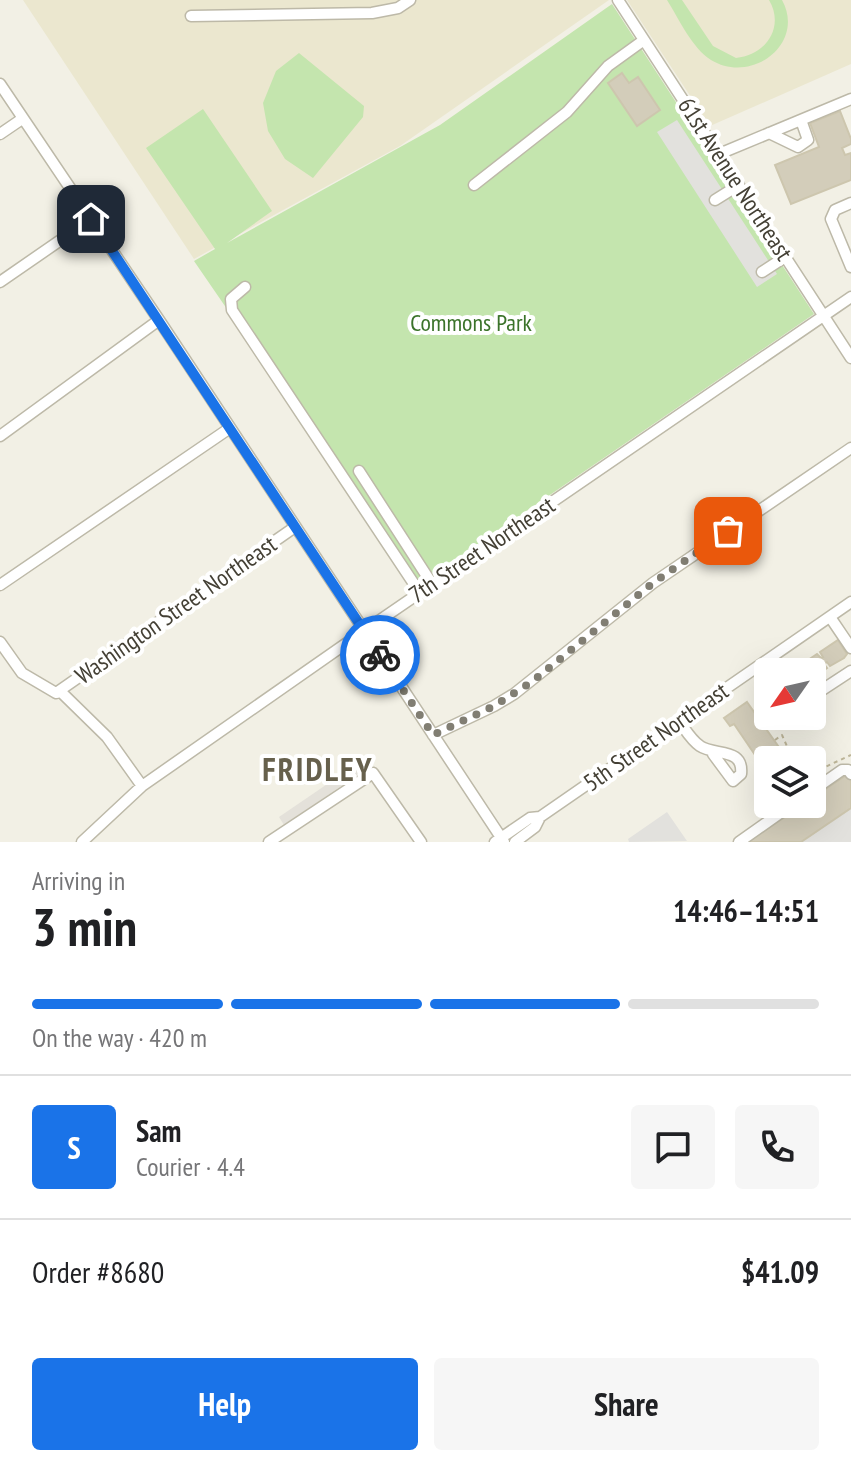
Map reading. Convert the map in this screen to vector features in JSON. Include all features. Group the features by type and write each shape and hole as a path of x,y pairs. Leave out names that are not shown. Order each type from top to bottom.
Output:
{"street":[{"path":"191,16 372,13 398,8 410,0"},
{"name":"61st Avenue Northeast","path":"618,0 851,358"},
{"path":"474,185 559,119 608,66 644,40"},
{"path":"0,84 159,320 500,841"},
{"path":"719,154 851,99"},
{"path":"0,134 22,119"},
{"path":"769,133 798,147 808,140 801,120"},
{"path":"715,200 739,185"},
{"path":"851,203 835,210 831,219 851,267"},
{"path":"0,282 91,219"},
{"path":"762,272 785,257"},
{"path":"245,287 231,299 232,310 420,593"},
{"name":"7th Street Northeast","path":"82,842 142,786 851,297"},
{"path":"0,436 159,320"},
{"path":"0,585 230,428"},
{"path":"433,735 494,706 533,681 653,583 851,448"},
{"path":"359,471 432,584"},
{"name":"Washington Street Northeast","path":"56,693 295,527"},
{"name":"5th Street Northeast","path":"515,842 535,827 540,817 851,602"},
{"path":"830,617 851,648"},
{"path":"0,642 22,673 56,693 61,692 107,737 142,786"},
{"path":"826,687 851,671"},
{"path":"679,721 693,740 713,754"},
{"path":"826,781 842,770 848,770 851,774"},
{"path":"269,842 373,773 421,842"},
{"name":"5th Street Northeast","path":"500,841 530,818 540,817"},
{"path":"739,842 773,818"}],"path":[{"path":"775,740 782,735 787,746"},
{"path":"826,767 851,755"}],"shaded area":[{"path":"23,0 609,0 400,146 194,259"},
{"path":"627,0 851,0 851,64 710,126"},
{"path":"677,120 777,274 757,287 657,132"},
{"path":"364,759 369,767 284,825 279,817"},
{"path":"851,808 851,842 801,842"},
{"path":"667,812 687,841 629,842 628,839"}],"green space":[{"path":"667,0 682,0 713,46 736,58 756,51 770,38 775,20 769,0 782,0 788,16 787,31 771,56 743,67 727,66 704,55 686,33"},
{"name":"Commons Park","path":"612,4 814,314 417,586 194,261 215,249 146,148 203,109 272,211 227,243 440,125"},
{"path":"299,53 364,106 363,117 313,178 285,159 268,131 263,103 276,71"}],"building":[{"path":"622,73 629,83 638,77 660,110 637,126 608,83"},
{"path":"840,111 851,139 851,144 842,148 845,155 851,153 851,180 791,204 775,165 819,147 810,123"},
{"path":"838,640 847,654 830,666 826,658 821,658 820,652"},
{"path":"747,702 754,712 754,730 767,730 778,746 754,746 754,753 734,724 730,726 724,718"},
{"path":"848,774 851,780 851,808 801,842 748,842 783,818 826,818 826,789"}],"way so far":[{"path":"380,655 433,735 494,706 533,681 653,583 728,531"}],"district":[{"name":"FRIDLEY","path":"318,770"}],"route":[{"path":"91,219 380,655"}]}
